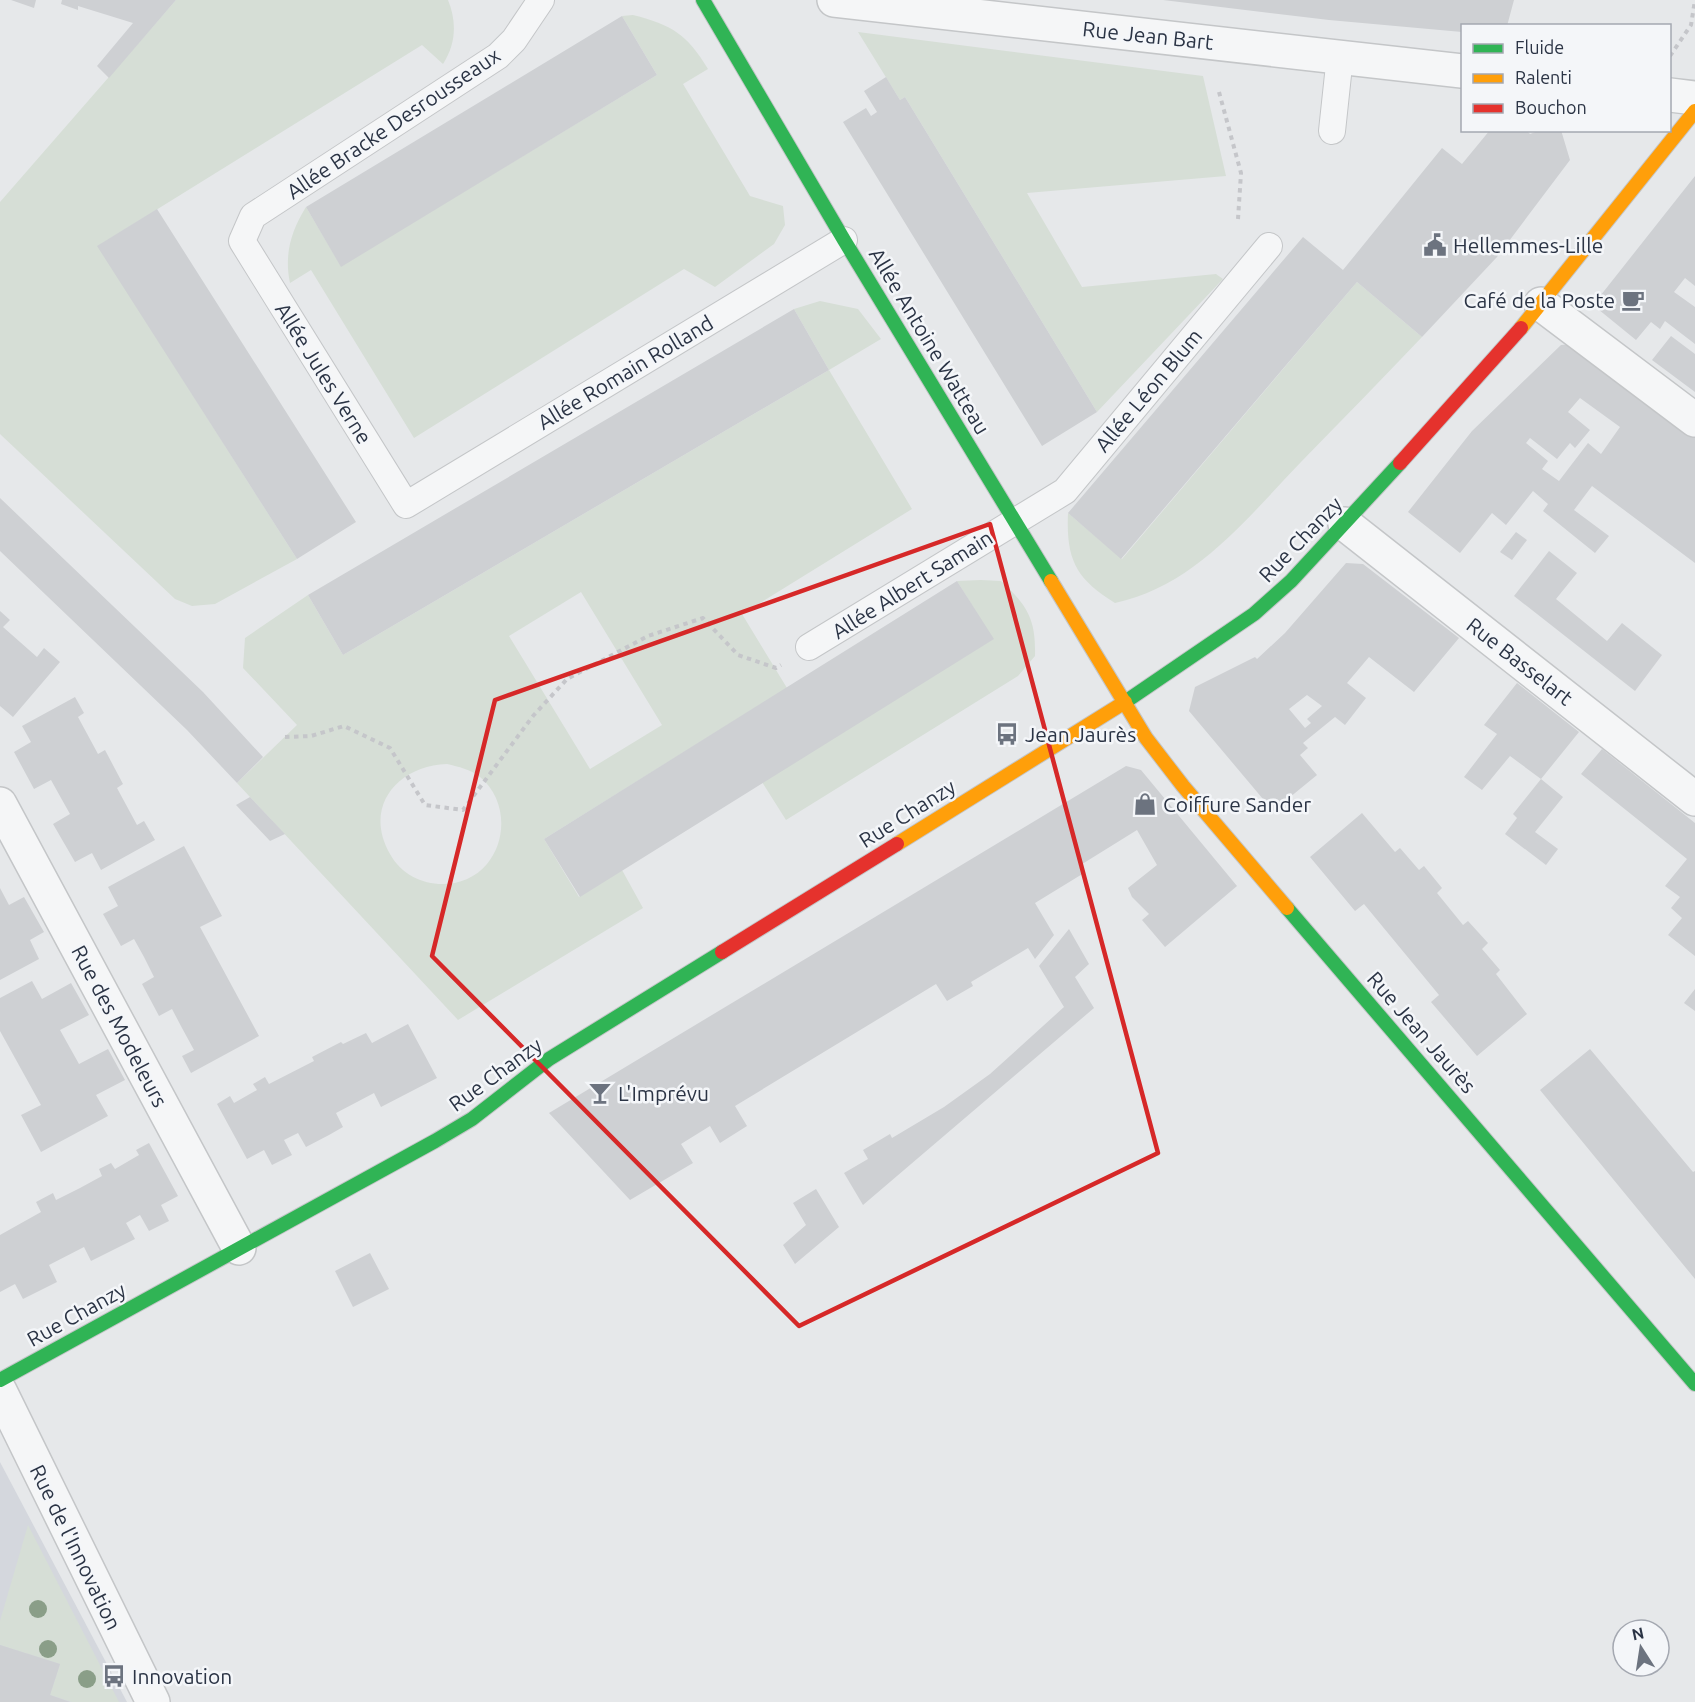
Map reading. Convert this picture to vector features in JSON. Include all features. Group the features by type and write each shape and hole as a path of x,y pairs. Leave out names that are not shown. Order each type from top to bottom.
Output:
{"street":[{"name":"Allée Antoine Watteau","path":"703,0 844,240 1124,703"},
{"name":"Rue Jean Bart","path":"849,1 1461,71"},
{"path":"1671,95 1695,98"},
{"name":"Rue Chanzy","path":"0,1380 472,1119 549,1059 1124,703 1254,614 1291,581 1345,524 1541,304 1695,111"},
{"path":"1541,304 1695,420"},
{"name":"Rue Basselart","path":"1345,524 1695,799"},
{"name":"Rue Jean Jaurès","path":"1124,703 1146,738 1177,778 1695,1384"},
{"name":"Rue des Modeleurs","path":"0,804 239,1248"},
{"name":"Rue de l'Innovation","path":"0,1391 153,1702"}],"lane":[{"name":"Allée Bracke Desrousseaux","path":"242,241 253,216 498,56 514,40 541,0"},
{"path":"1332,131 1340,56"},
{"name":"Allée Romain Rolland","path":"406,505 844,240"},
{"name":"Allée Jules Verne","path":"242,241 406,505"},
{"name":"Allée Léon Blum","path":"1015,520 1065,491 1269,246"},
{"name":"Allée Albert Samain","path":"809,647 1015,520"}],"path":[{"path":"1671,55 1691,25 1695,0"},
{"path":"1220,92 1241,173 1238,219"},
{"path":"285,736 311,736 344,726 390,748 425,805 463,810 533,716 567,679 648,636 703,618 738,655 776,669 809,647"}],"highlighted area":[{"path":"990,524 1158,1153 799,1326 432,956 495,700"}],"shaded area":[{"path":"176,0 448,0 454,25 451,49 443,64 422,45 98,246 297,559 215,604 192,606 175,599 0,434 0,202"},
{"path":"633,15 668,27 693,47 708,69 683,84 750,196 783,206 785,225 774,244 715,287 684,269 414,438 311,270 290,283 288,253 301,216 306,207 341,266 657,75 622,16"},
{"path":"858,32 1203,76 1226,176 1027,193 1082,287 1216,274 1223,279 1097,412 905,97 900,100"},
{"path":"1357,282 1422,337 1240,527 1195,566 1170,582 1144,594 1115,603 1091,585 1076,567 1072,556 1069,544 1068,513 1122,559"},
{"path":"820,301 858,309 881,339 829,370 794,309"},
{"path":"829,370 912,509 742,614 787,688 544,839 579,897 622,870 643,908 458,1020 237,783 297,725 243,668 245,638 308,595 343,655","holes":["581,592 662,725 590,769 509,636","447,764 472,772 489,786 499,807 501,831 494,854 476,874 450,884 436,884 422,881 399,866 390,854 383,837 380,820 383,805 390,792 400,781 413,772"]},
{"path":"957,581 1001,581 1024,606 1032,623 1035,656 1018,676 786,820 762,782 993,639"},
{"path":"0,1462 127,1702 0,1702"},
{"path":"28,1525 119,1702 72,1702 50,1695 60,1664 0,1645 0,1621"}],"building":[{"path":"11,0 36,0 34,8"},
{"path":"62,0 176,0 109,78 97,66 133,23 78,6 78,10 61,4"},
{"path":"1163,0 1514,0 1508,24 1461,24 1461,32 1329,20"},
{"path":"622,16 657,75 341,267 306,207"},
{"path":"886,77 900,100 905,97 1097,412 1042,446 843,122 866,108 871,116 877,112 864,91"},
{"path":"1488,132 1528,132 1530,134 1562,132 1570,160 1497,257 1422,337 1357,282 1121,559 1068,513 1303,237 1343,270 1442,148 1462,164"},
{"path":"1695,176 1695,286 1685,278 1674,292 1695,307 1695,344 1665,321 1660,329 1651,322 1636,340 1593,305"},
{"path":"157,209 356,522 297,559 97,246"},
{"path":"794,309 829,370 343,655 308,595"},
{"path":"1671,336 1695,354 1695,392 1652,360"},
{"path":"1573,344 1695,436 1695,563 1592,486 1574,510 1609,536 1595,553 1543,511 1548,504 1533,491 1506,525 1492,513 1460,553 1408,512 1472,431 1561,345","holes":["1580,398 1620,427 1601,454 1588,443 1559,481 1542,469 1548,461 1526,443 1530,438 1557,459 1570,443 1575,448 1590,430 1568,412"]},
{"path":"0,498 203,692 263,757 237,783 187,730 0,551"},
{"path":"1516,532 1527,540 1512,560 1500,552"},
{"path":"1549,551 1577,573 1556,599 1607,641 1622,623 1662,655 1635,691 1514,596"},
{"path":"1346,563 1363,564 1459,638 1414,692 1369,657 1347,683 1366,698 1345,725 1335,717 1303,743 1308,748 1300,755 1317,775 1273,811 1189,711 1195,687 1255,657 1257,659 1285,633","holes":["1307,695 1322,706 1307,719 1311,723 1305,728 1289,709"]},
{"path":"957,581 994,639 580,897 544,839"},
{"path":"0,611 10,620 3,627 37,657 44,648 60,662 13,717 0,706"},
{"path":"1517,683 1579,732 1541,779 1510,756 1482,790 1464,777 1497,734 1484,725"},
{"path":"75,697 84,713 78,717 98,754 105,750 123,784 117,788 137,825 144,821 155,840 101,870 92,853 75,862 53,824 70,814 51,780 34,789 14,752 31,742 22,726"},
{"path":"1602,749 1695,823 1695,956 1668,935 1682,918 1671,908 1680,897 1665,886 1687,859 1581,774"},
{"path":"1126,766 1141,770 1237,886 1165,947 1142,920 1149,914 1132,897 1128,888 1157,865 1137,830 1079,866 1084,873 1035,903 1054,935 1035,959 1028,948 971,982 973,986 947,1001 936,984 735,1106 747,1126 720,1143 710,1126 681,1144 693,1163 630,1200 549,1113"},
{"path":"1541,779 1563,797 1535,832 1558,849 1546,865 1505,834 1517,818 1513,814"},
{"path":"250,797 285,834 270,841 236,805"},
{"path":"1362,813 1395,852 1400,848 1419,870 1424,866 1442,888 1437,893 1463,925 1468,921 1488,943 1482,949 1500,970 1496,974 1527,1014 1477,1056 1431,1002 1439,995 1364,904 1355,911 1310,857"},
{"path":"184,846 222,916 200,927 259,1036 191,1073 182,1056 194,1050 172,1009 159,1016 142,984 154,977 144,957 134,939 121,946 103,914 118,906 108,887"},
{"path":"0,888 9,905 24,897 44,932 30,940 39,959 0,980"},
{"path":"1069,929 1089,964 1075,977 1094,1008 863,1205 844,1173 868,1159 863,1150 890,1134 892,1138 944,1107 990,1074 1064,1007 1039,966"},
{"path":"32,981 42,999 71,983 89,1015 60,1030 79,1064 108,1049 125,1080 96,1095 108,1116 41,1152 21,1115 41,1105 0,1031 0,998"},
{"path":"1695,989 1695,1011 1684,1003"},
{"path":"408,1024 437,1078 381,1107 374,1093 336,1113 343,1127 306,1147 298,1133 284,1140 292,1155 272,1165 264,1150 247,1159 217,1104 230,1096 234,1103 257,1090 253,1084 265,1077 269,1084 314,1061 312,1057 341,1042 343,1044 366,1033 372,1043"},
{"path":"1590,1049 1693,1172 1695,1171 1695,1279 1540,1090"},
{"path":"149,1143 178,1196 161,1205 169,1221 149,1231 140,1215 126,1223 135,1239 91,1261 84,1247 49,1265 57,1282 23,1299 15,1284 0,1292 0,1235 41,1212 36,1202 53,1193 56,1200 80,1188 102,1176 99,1169 111,1163 115,1169 139,1155 136,1150"},
{"path":"816,1189 839,1227 795,1264 783,1245 806,1225 793,1203"},
{"path":"370,1253 389,1289 353,1307 335,1271"},
{"path":"0,1645 60,1664 50,1695 70,1702 0,1702"}],"traffic: fast":[{"path":"703,0 844,240 1051,581"},
{"path":"1125,702 1254,614 1291,581 1400,463"},
{"path":"1287,908 1695,1384"},
{"path":"0,1380 435,1141 472,1119 549,1059 722,952"}],"traffic: slow":[{"path":"1521,328 1695,111"},
{"path":"1051,581 1146,738 1183,786 1287,908"},
{"path":"897,844 1125,702"}],"traffic: jam":[{"path":"1400,463 1521,328"},
{"path":"722,952 897,844"}],"place":[{"name":"Hellemmes-Lille","path":"1435,245"},
{"name":"Café de la Poste","path":"1633,300"},
{"name":"Jean Jaurès","path":"1007,734"},
{"name":"Coiffure Sander","path":"1145,804"},
{"name":"L'Imprévu","path":"600,1093"},
{"name":"Innovation","path":"114,1676"}]}
